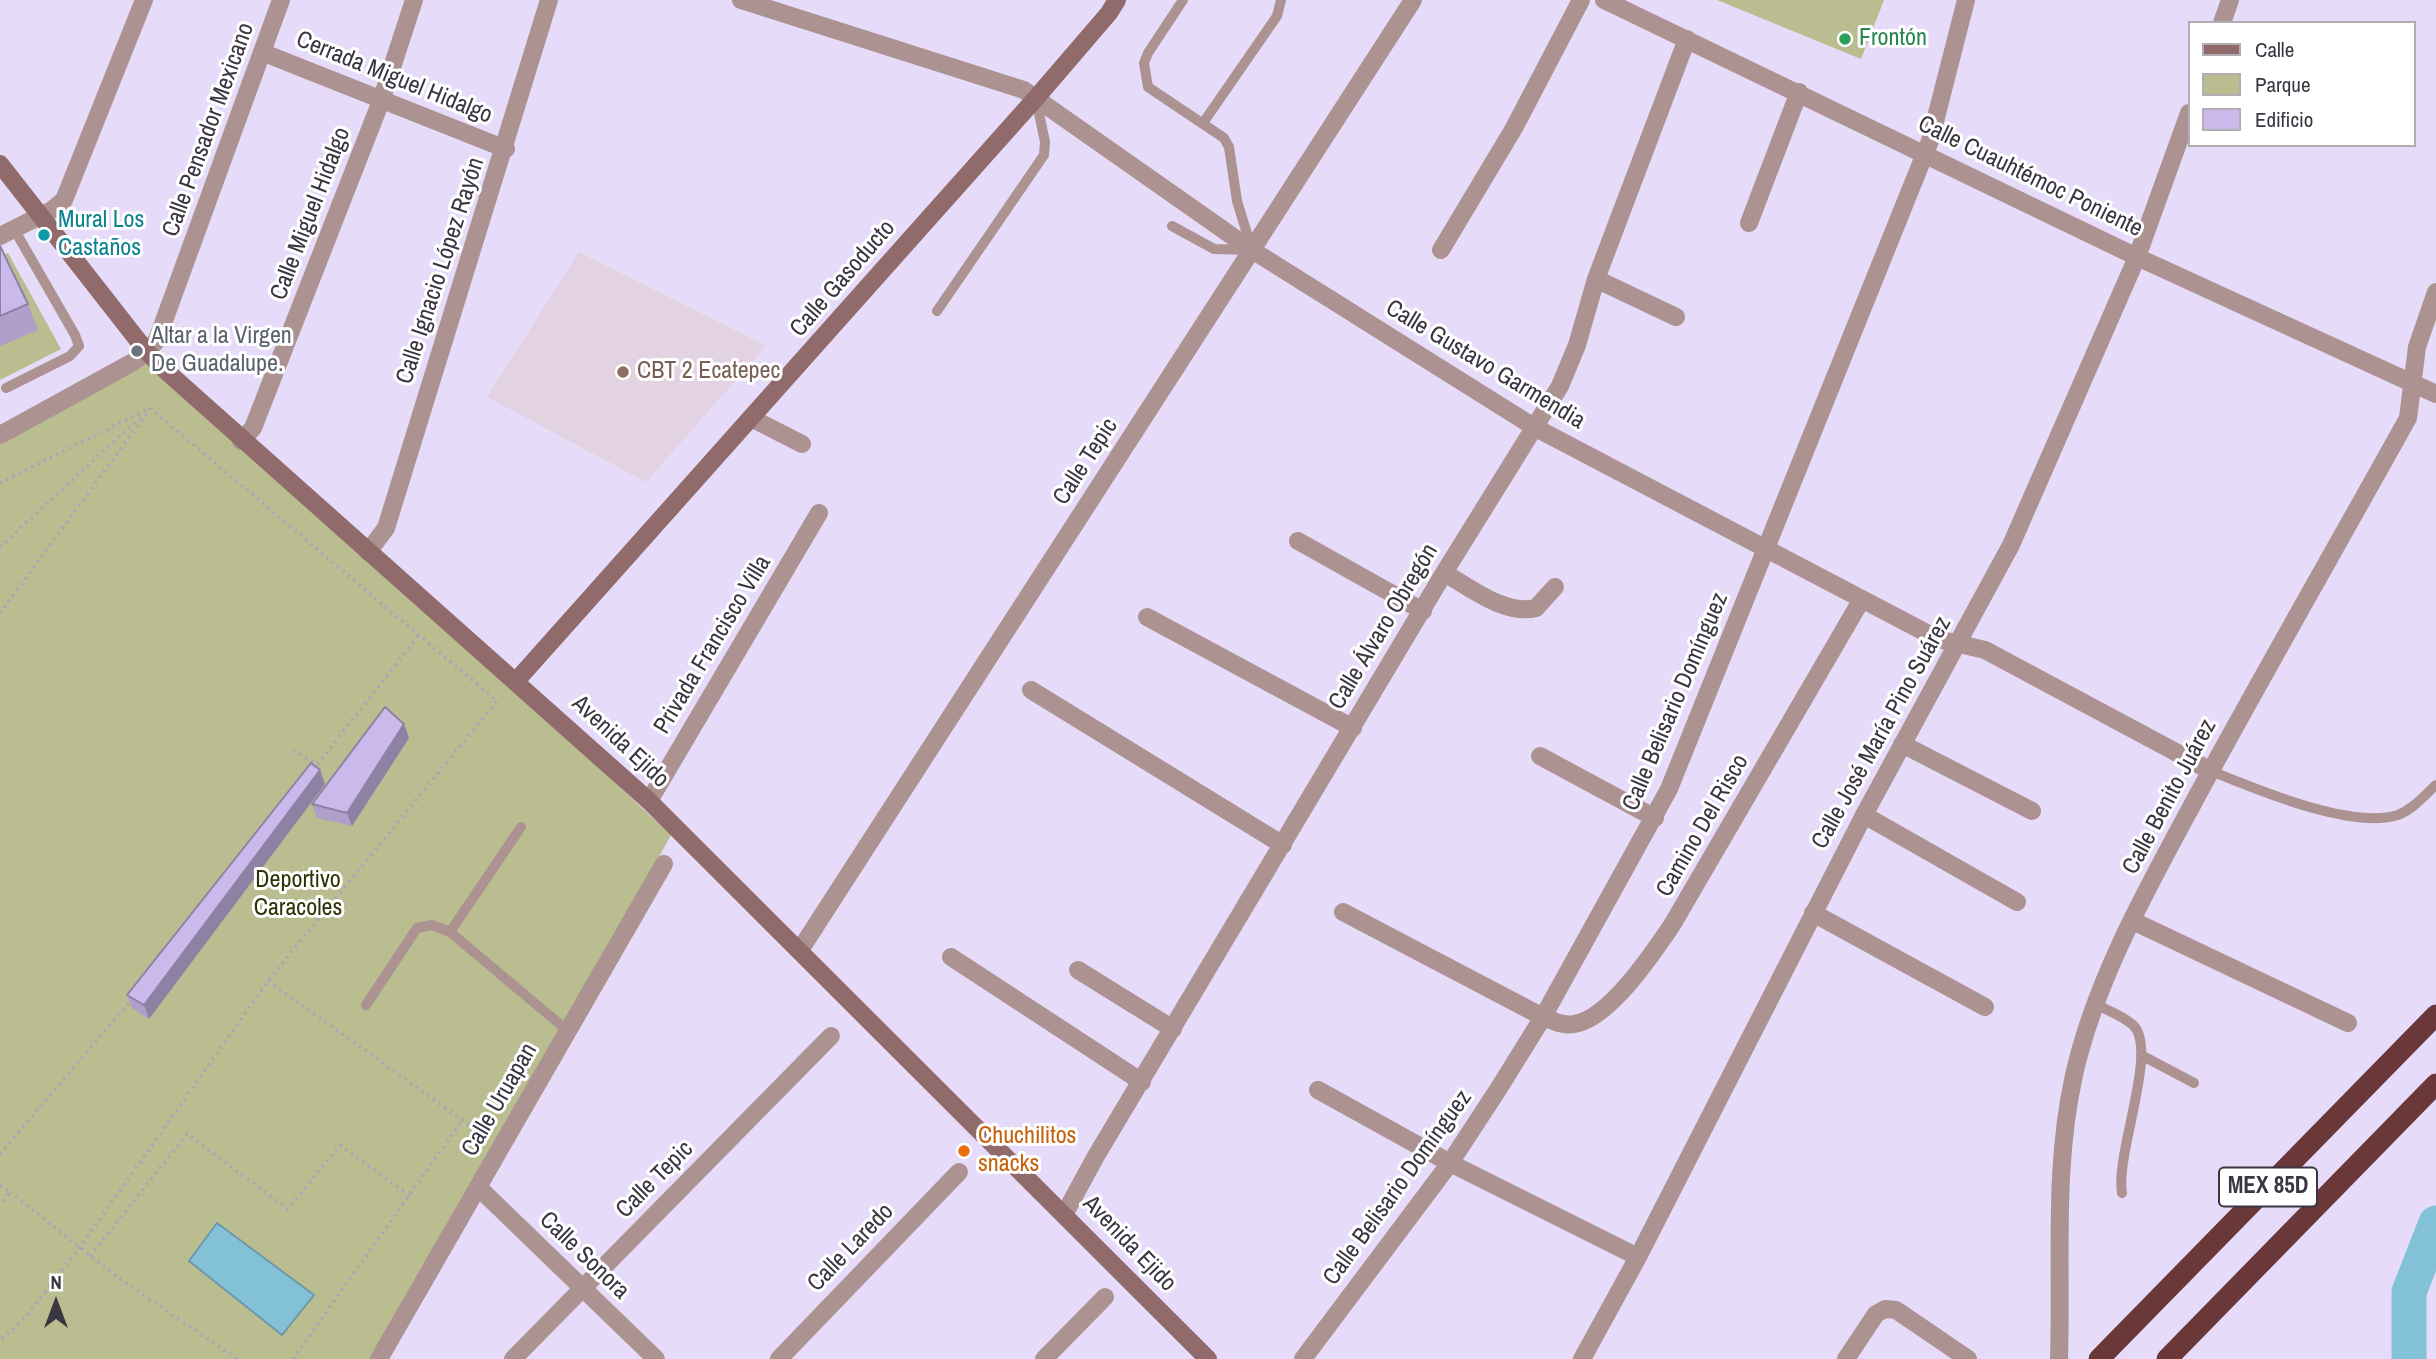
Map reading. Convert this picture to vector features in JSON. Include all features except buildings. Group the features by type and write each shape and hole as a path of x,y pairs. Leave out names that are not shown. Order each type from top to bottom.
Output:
{"highway":[{"name":"MEX 85D","path":"2099,1359 2436,1015"},
{"name":"MEX 85D","path":"2167,1359 2436,1084"}],"main road":[{"name":"Calle Gasoducto","path":"517,680 753,419 1035,98 1117,0"},
{"name":"Avenida Ejido","path":"0,164 147,352 241,441 517,680 649,801 1065,1213 1208,1359"}],"street":[{"path":"7,233 60,205 69,189 144,0"},
{"name":"Calle Pensador Mexicano","path":"147,352 163,330 281,0"},
{"name":"Calle Miguel Hidalgo","path":"241,441 253,428 382,100 414,0"},
{"name":"Calle Ignacio López Rayón","path":"368,552 386,528 506,149 550,0"},
{"name":"Calle Gustavo Garmendia","path":"741,0 1012,84 1252,250 1534,427 1938,639 1984,650 2211,771"},
{"name":"Calle Tepic","path":"800,950 1413,0"},
{"path":"1441,250 1514,128 1581,0"},
{"name":"Calle Cuauhtémoc Poniente","path":"1604,0 2137,257 2412,384 2435,392"},
{"name":"Calle Belisario Domínguez","path":"1303,1359 1451,1163 1543,1017 1670,789 1926,153 1966,0"},
{"path":"2223,21 2230,0"},
{"name":"Calle Álvaro Obregón","path":"1065,1213 1096,1156 1570,364 1596,279 1687,39"},
{"name":"Cerrada Miguel Hidalgo","path":"264,53 506,149"},
{"path":"1749,223 1799,92"},
{"name":"Calle José María Pino Suárez","path":"1581,1359 1638,1258 1864,815 2011,545 2137,257 2188,116"},
{"path":"1596,279 1676,317"},
{"name":"Calle Benito Juárez","path":"2056,1358 2060,1175 2066,1117 2074,1074 2095,1004 2133,921 2211,771 2408,418 2417,347 2436,292"},
{"path":"0,435 147,352"},
{"path":"2408,418 2435,392"},
{"path":"753,419 802,444"},
{"name":"Privada Francisco Villa","path":"649,801 819,513"},
{"path":"1298,541 1423,611"},
{"path":"1444,573 1502,605 1517,609 1536,608 1555,587"},
{"name":"Camino Del Risco","path":"1343,912 1543,1017 1563,1025 1583,1022 1612,999 1645,963 1689,900 1862,599"},
{"path":"1147,617 1353,728"},
{"path":"1031,690 1283,845"},
{"path":"1902,744 2032,811"},
{"path":"1540,756 1655,818"},
{"path":"1864,815 2017,902"},
{"name":"Calle Uruapan","path":"379,1359 664,864"},
{"path":"1813,913 1984,1007"},
{"path":"2133,921 2348,1023"},
{"path":"951,957 1142,1082"},
{"path":"1078,970 1173,1029"},
{"name":"Calle Tepic","path":"513,1359 831,1036"},
{"path":"1318,1090 1451,1163 1638,1258"},
{"name":"Calle Laredo","path":"779,1359 959,1172"},
{"name":"Calle Sonora","path":"479,1188 656,1359"},
{"path":"1044,1359 1105,1297"},
{"path":"1846,1359 1876,1314 1885,1308 1896,1311 1968,1359"}],"lane":[{"path":"1172,226 1214,249 1252,250 1231,177 1229,147 1224,138 1148,88 1145,75 1147,53 1183,0"},
{"path":"1203,123 1278,16 1282,0"},
{"path":"937,311 1044,155 1045,142 1035,98"},
{"path":"6,388 70,356 79,346 75,335 7,233"},
{"path":"2211,771 2322,809 2368,818 2400,814 2412,808 2436,785"},
{"path":"450,932 521,827"},
{"path":"366,1005 417,928 432,925 450,932 568,1031"},
{"path":"2095,1004 2134,1026 2139,1035 2139,1087 2121,1162 2122,1193"},
{"path":"2141,1055 2194,1083"}],"path":[{"path":"0,483 150,408"},
{"path":"0,547 150,408"},
{"path":"0,613 150,408"},
{"path":"0,1340 24,1318 80,1247 268,981 498,701 150,408"},
{"path":"308,775 418,636"},
{"path":"293,751 317,764"},
{"path":"268,981 502,1147"},
{"path":"0,1154 137,992"},
{"path":"293,1359 462,1121"},
{"path":"90,1255 187,1134 288,1209 340,1145 410,1196"},
{"path":"0,1185 90,1255 237,1359"},
{"path":"0,1205 10,1192"}],"shaded area":[{"name":"CBT 2 Ecatepec","path":"579,252 766,346 646,482 487,397"}],"green space":[{"name":"Frontón","path":"1717,0 1884,0 1861,59"},
{"path":"8,253 61,349 0,380 0,256"},
{"name":"Deportivo Caracoles","path":"157,355 671,835 383,1359 0,1359 0,441"}],"water":[{"path":"217,1223 314,1295 282,1335 189,1261"}],"waterway":[{"path":"2409,1359 2409,1292 2436,1223"}],"place":[{"name":"Frontón","path":"1845,39"},
{"name":"Mural Los Castaños","path":"44,235"},
{"name":"Altar a la Virgen De Guadalupe.","path":"137,351"},
{"name":"CBT 2 Ecatepec","path":"623,372"},
{"name":"Chuchilitos snacks","path":"964,1151"}]}
